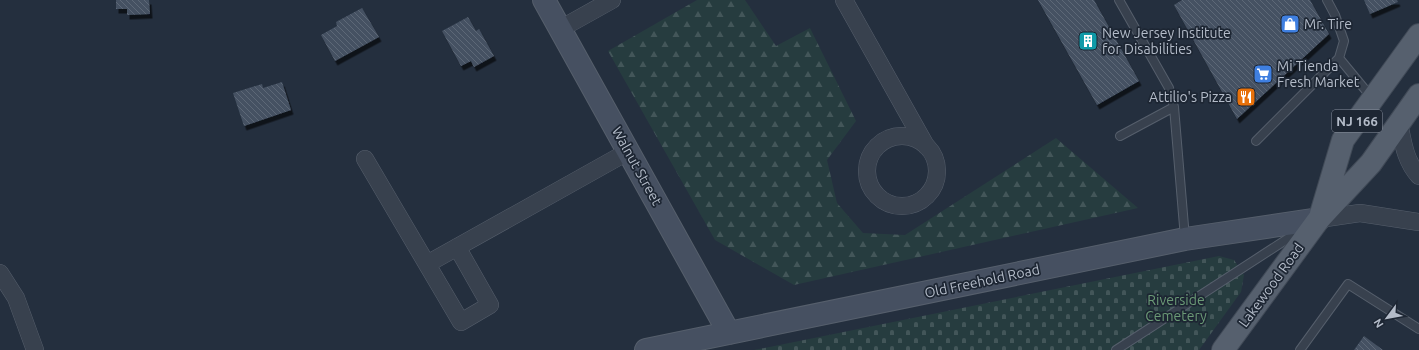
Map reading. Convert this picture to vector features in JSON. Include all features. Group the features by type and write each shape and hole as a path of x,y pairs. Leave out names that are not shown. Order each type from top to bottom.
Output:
{"main road":[{"name":"Walnut Street","path":"544,0 729,333"},
{"name":"Lakewood Road","path":"1319,219 1343,140 1419,35"},
{"name":"Lakewood Road","path":"1223,350 1319,219 1371,164 1419,95"},
{"name":"Old Freehold Road","path":"646,350 1185,239 1319,219"}],"street":[{"path":"560,29 612,0"},
{"path":"844,0 926,146 933,154 937,170 934,186 928,195 919,202 909,206 898,206 888,203 879,197 872,187 868,176 869,164 873,152 881,144 892,138 904,136 916,139 926,146"},
{"path":"1399,122 1404,150 1414,170 1419,176"},
{"path":"427,264 629,151"},
{"path":"365,159 461,322 490,305 458,247"},
{"path":"1319,219 1360,213 1419,222"},
{"path":"0,273 16,298 35,350"}],"lane":[{"path":"1119,0 1168,88 1174,107 1185,239"},
{"path":"1256,141 1339,58 1344,41 1335,15 1327,0"},
{"path":"1339,58 1373,98"},
{"path":"1120,136 1174,107"},
{"path":"1116,350 1319,219"},
{"path":"1300,350 1348,284 1419,329"}],"green space":[{"path":"697,0 745,0 776,46 810,28 856,121 827,160 837,203 863,233 905,235 1056,138 1138,208 794,285 715,240 608,51"},
{"name":"Riverside Cemetery","path":"1219,256 1234,260 1244,275 1241,292 1199,350 754,350"}],"building":[{"path":"116,0 149,0 150,14 127,15 127,9 116,9"},
{"name":"New Jersey Institute for Disabilities","path":"1038,0 1094,0 1139,81 1097,105"},
{"path":"1182,0 1310,0 1329,34 1237,119 1174,5"},
{"path":"1364,0 1397,0 1398,2 1370,14"},
{"path":"362,8 379,37 335,61 321,35 337,26 336,22"},
{"path":"468,17 476,31 479,29 494,56 474,67 471,61 461,66 442,31"},
{"path":"282,82 291,110 244,126 233,93 262,84 263,88"},
{"path":"1364,336 1383,350 1354,350"}],"place":[{"name":"Mr. Tire","path":"1290,24"},
{"name":"New Jersey Institute for Disabilities","path":"1088,41"},
{"name":"Mi Tienda Fresh Market","path":"1263,74"},
{"name":"Attilio's Pizza","path":"1246,97"}]}
